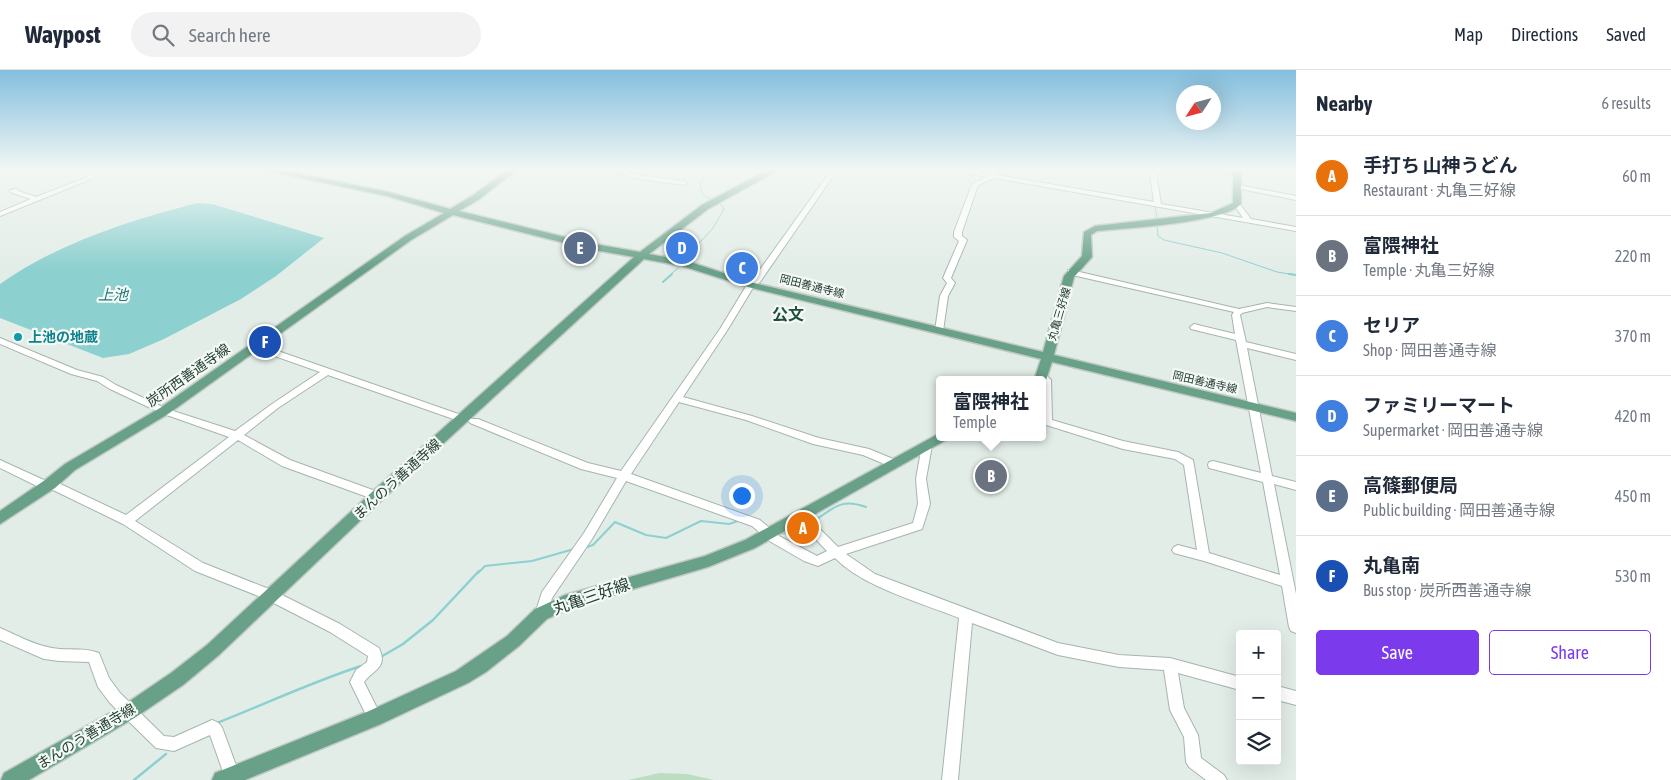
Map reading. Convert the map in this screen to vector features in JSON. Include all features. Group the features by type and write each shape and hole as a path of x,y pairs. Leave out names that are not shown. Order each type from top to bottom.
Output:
{"main road":[{"name":"岡田善通寺線","path":"416,202 588,246 684,263 751,284 1296,416"},
{"name":"炭所西善通寺線","path":"0,518 48,485 70,467 164,411 408,238 467,202"},
{"name":"まんのう善通寺線","path":"11,780 130,711 213,650 377,496 468,420 642,255 714,202"},
{"name":"丸亀三好線","path":"1042,376 1072,272 1087,258 1087,234 1095,229 1212,215 1232,208 1236,204"},
{"name":"丸亀三好線","path":"227,778 376,718 456,680 480,666 513,641 541,614 571,600 729,554 768,534 806,521 894,464 936,440"}],"street":[{"path":"0,214 28,202"},
{"path":"541,614 546,596 579,548 624,476 724,329 751,284 757,280 812,202"},
{"path":"939,331 944,296 951,283 947,278 962,240 958,237 958,232 968,202"},
{"path":"1148,202 1296,229"},
{"path":"1236,204 1248,221"},
{"path":"1072,272 1239,311 1268,305 1296,309"},
{"path":"1239,311 1236,315 1252,406 1290,577 1296,627"},
{"path":"1194,328 1211,327 1241,341 1296,357"},
{"path":"0,341 74,372 100,379 164,411 238,436 286,463 377,496"},
{"path":"255,346 468,420 585,466 624,476 749,520 808,558 818,561 837,552 918,526 924,504 921,479 927,445"},
{"path":"127,521 275,406 326,372"},
{"path":"1046,380 1046,422 1123,445 1178,456 1189,463 1204,556"},
{"path":"676,398 749,418 817,441 865,452 894,464"},
{"path":"0,464 127,521 199,567 270,595 335,628 374,652 373,666 358,677 357,682 376,718"},
{"path":"1213,465 1267,477 1296,486"},
{"path":"806,521 846,562 871,578 966,616 1058,649 1119,661 1170,664 1236,683"},
{"path":"1178,550 1290,577"},
{"path":"950,780 966,616"},
{"path":"0,634 40,652 94,657 103,682 115,698 161,743 174,744 212,727 216,730 227,778"},
{"path":"1170,664 1178,710 1191,735 1194,762 1218,780"},
{"path":"1281,695 1296,698"}],"green space":[{"path":"660,773 687,774 714,780 628,780"}],"water":[{"name":"上池","path":"197,203 212,204 324,238 276,276 241,299 164,339 129,354 103,358 0,318 0,284 22,269 94,235 145,217"}],"waterway":[{"path":"683,261 713,228 724,209 720,203"},
{"path":"1155,205 1157,220"},
{"path":"1157,225 1158,236 1164,240 1222,253 1277,272 1296,275 1289,274"},
{"path":"670,275 679,267"},
{"path":"663,282 672,274"},
{"path":"811,522 842,504 849,503 866,507"},
{"path":"584,548 593,545 615,522 646,535 666,538 701,521 729,524 738,521"},
{"path":"779,534 795,531 805,526"},
{"path":"478,573 485,566 532,561 574,549"},
{"path":"379,658 403,644 433,620 479,571"},
{"path":"217,723 361,666"},
{"path":"134,780 166,754"}],"place":[{"name":"高篠郵便局","path":"580,248"},
{"name":"ファミリーマート","path":"682,248"},
{"name":"セリア","path":"742,268"},
{"name":"上池の地蔵","path":"18,337"},
{"name":"丸亀南","path":"265,342"},
{"name":"富隈神社","path":"991,476"},
{"name":"手打ち 山神うどん","path":"803,528"}],"district":[{"name":"公文","path":"788,314"}]}
